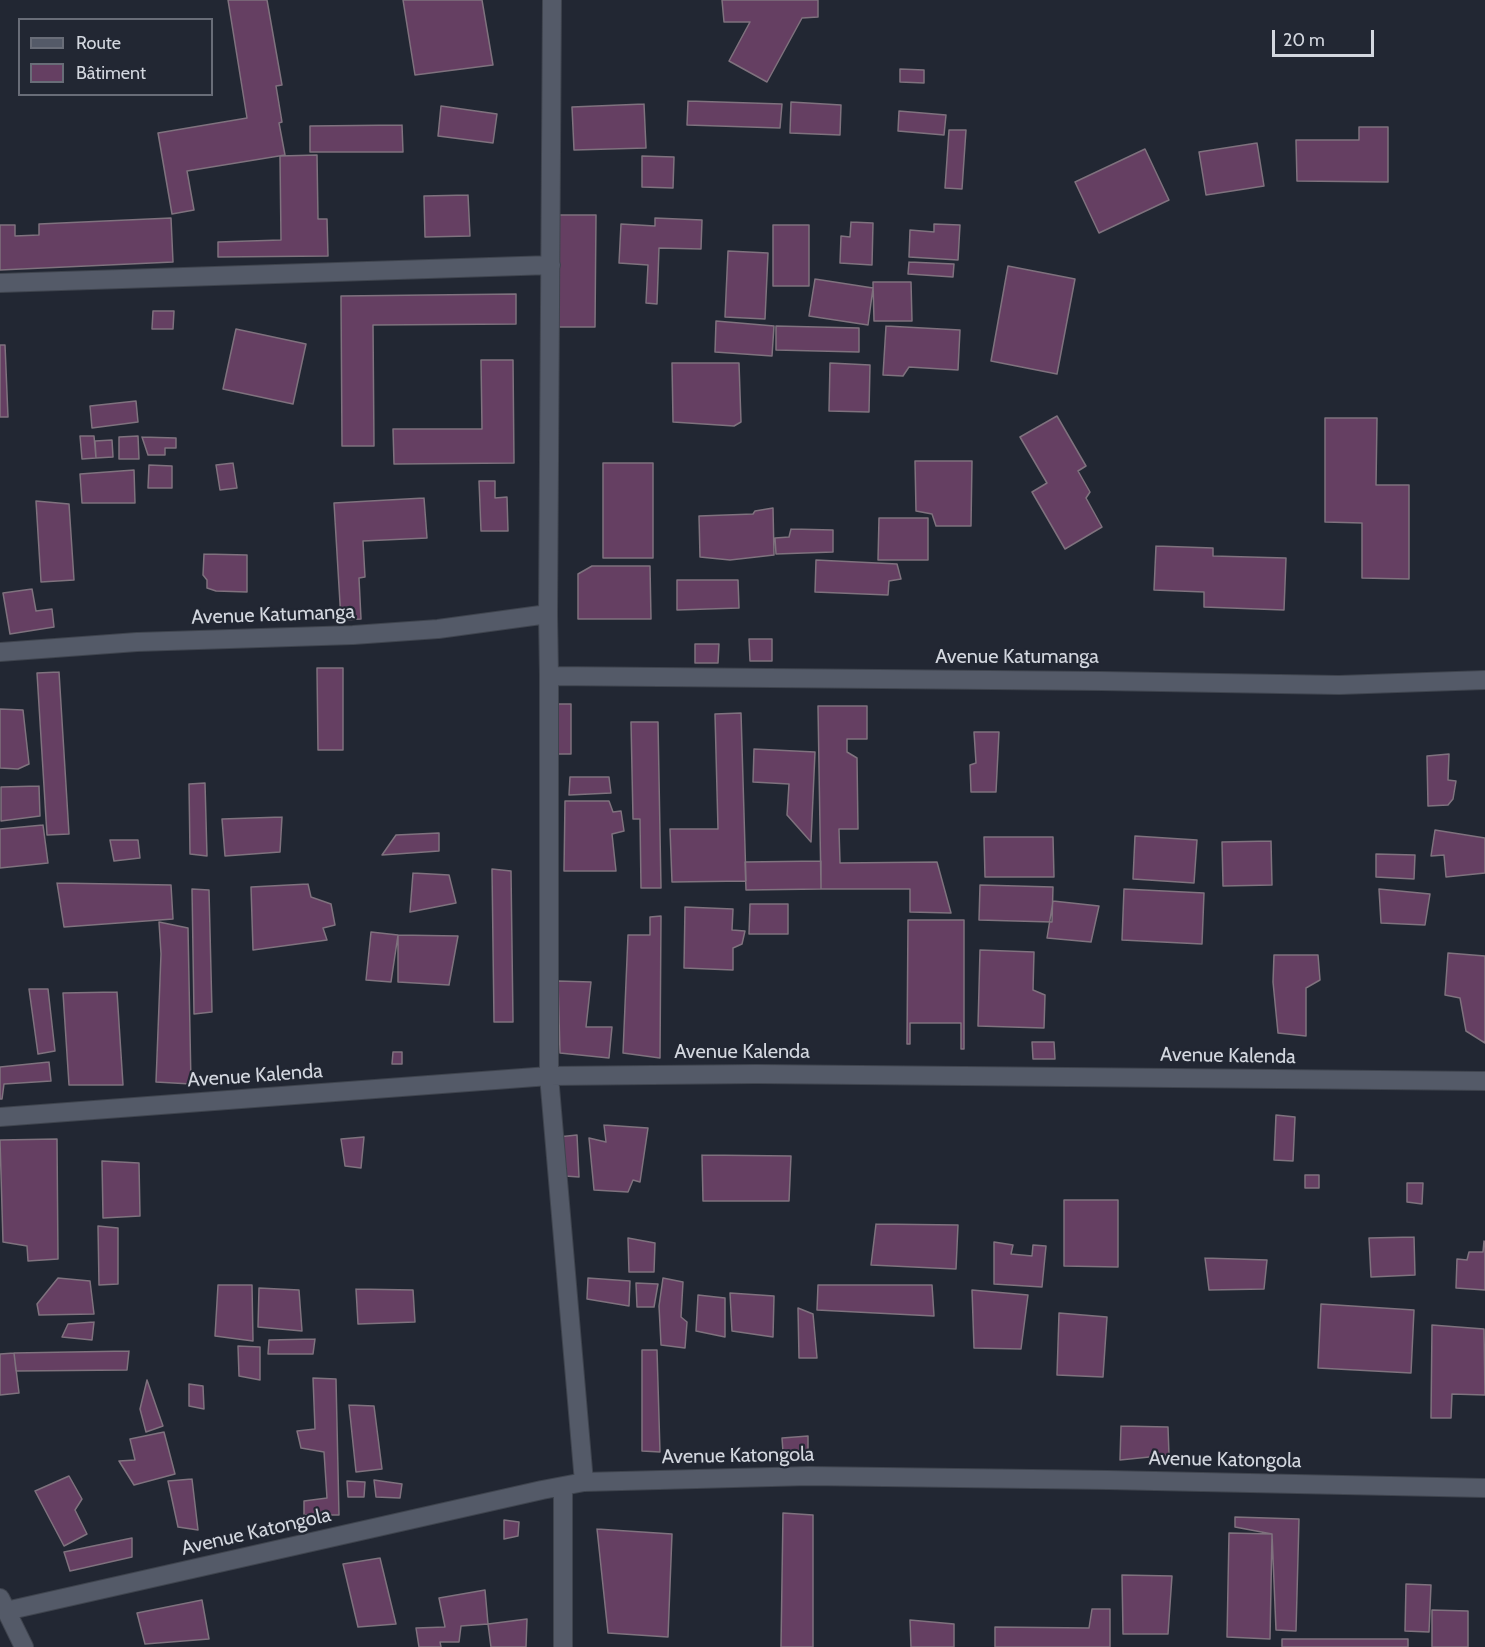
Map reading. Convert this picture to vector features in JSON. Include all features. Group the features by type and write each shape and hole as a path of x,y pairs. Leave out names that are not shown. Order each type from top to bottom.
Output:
{"street":[{"path":"552,0 548,614 549,1076 584,1482"},
{"path":"0,283 552,265"},
{"name":"Avenue Katumanga","path":"0,652 137,642 353,634 438,628 548,614"},
{"name":"Avenue Katumanga","path":"549,676 1339,685 1485,680"},
{"name":"Avenue Kalenda","path":"0,1117 549,1076 756,1074 1485,1081"},
{"name":"Avenue Katongola","path":"3,1604 584,1482 809,1476 1485,1488"},
{"path":"563,1486 564,1647"},
{"path":"3,1604 24,1647"}],"building":[{"path":"228,0 267,0 282,85 276,86 282,122 279,123 285,155 187,171 194,210 172,214 158,133 247,118"},
{"path":"403,0 482,0 493,65 415,75"},
{"path":"722,0 818,0 818,17 802,18 767,82 729,61 750,22 724,22"},
{"path":"900,69 924,70 924,83 900,82"},
{"path":"688,101 782,104 780,128 687,125"},
{"path":"791,102 841,105 840,135 790,133"},
{"path":"644,104 646,148 574,150 572,107"},
{"path":"441,106 497,114 493,143 438,136"},
{"path":"899,111 946,115 944,135 898,131"},
{"path":"402,125 403,152 310,152 310,126"},
{"path":"1359,127 1388,127 1388,182 1297,181 1296,140 1359,140"},
{"path":"949,130 966,130 962,189 945,188"},
{"path":"1257,143 1264,186 1206,195 1199,152"},
{"path":"1145,149 1169,200 1099,233 1075,182"},
{"path":"317,155 318,219 327,219 328,256 218,257 218,242 281,240 280,156"},
{"path":"642,156 674,157 673,188 642,187"},
{"path":"468,195 470,236 425,237 424,196"},
{"path":"558,215 596,215 595,327 557,327"},
{"path":"171,218 173,262 0,270 0,225 15,225 15,236 39,235 39,224"},
{"path":"655,218 702,220 701,249 659,248 657,304 646,303 648,265 619,263 621,224 655,226"},
{"path":"851,222 873,223 872,265 840,263 841,236 850,237"},
{"path":"934,224 960,225 958,260 909,257 910,230 934,232"},
{"path":"773,225 809,225 809,286 773,286"},
{"path":"728,251 768,253 765,319 725,317"},
{"path":"909,262 954,264 953,277 908,274"},
{"path":"1008,266 1075,279 1057,374 991,361"},
{"path":"815,279 873,288 868,325 809,316"},
{"path":"873,282 911,282 912,321 874,321"},
{"path":"516,294 516,324 373,325 374,446 342,446 341,296"},
{"path":"153,311 174,311 173,329 152,329"},
{"path":"716,321 774,326 772,356 715,352"},
{"path":"776,326 859,328 859,352 776,350"},
{"path":"886,326 960,330 958,370 909,367 903,376 883,375"},
{"path":"236,329 306,344 293,404 223,389"},
{"path":"0,345 5,345 8,417 0,417"},
{"path":"481,360 513,360 514,463 394,464 393,429 482,429"},
{"path":"672,363 739,363 741,422 734,426 673,422"},
{"path":"830,363 870,365 869,412 829,411"},
{"path":"136,401 138,422 92,428 90,406"},
{"path":"1057,416 1086,466 1078,471 1090,492 1086,498 1102,527 1065,549 1032,492 1047,483 1020,437"},
{"path":"1325,418 1377,418 1376,485 1409,485 1409,579 1362,578 1362,523 1325,522"},
{"path":"80,436 94,436 96,458 82,459"},
{"path":"138,436 139,459 119,459 119,437"},
{"path":"142,437 176,438 176,448 165,448 165,455 148,455"},
{"path":"112,440 113,457 96,458 95,441"},
{"path":"915,461 972,461 971,526 936,526 932,514 916,511"},
{"path":"233,463 237,488 220,490 216,465"},
{"path":"603,463 653,463 653,558 603,558"},
{"path":"149,465 172,466 172,488 148,488"},
{"path":"134,470 135,503 82,503 80,474"},
{"path":"479,481 495,481 495,498 507,497 508,531 481,531"},
{"path":"424,498 427,538 363,541 365,577 359,578 361,619 341,620 334,503"},
{"path":"36,501 69,504 74,580 41,582"},
{"path":"773,508 774,555 730,560 700,557 699,516 753,514 755,511"},
{"path":"879,518 928,518 928,560 878,560"},
{"path":"791,529 833,530 833,552 776,554 775,538 789,537"},
{"path":"1156,546 1213,548 1213,556 1286,558 1284,610 1204,607 1204,592 1154,590"},
{"path":"204,554 247,555 247,592 216,591 207,588 207,580 203,575"},
{"path":"816,560 897,564 901,579 889,581 888,595 815,592"},
{"path":"592,566 650,566 651,619 578,619 578,574"},
{"path":"677,580 738,580 739,608 677,610"},
{"path":"32,589 36,611 52,609 54,627 10,634 3,593"},
{"path":"749,639 772,639 772,661 750,661"},
{"path":"695,644 719,644 718,663 695,663"},
{"path":"317,668 343,668 343,750 318,750"},
{"path":"59,672 69,834 47,835 37,673"},
{"path":"555,704 571,704 571,754 556,754"},
{"path":"818,706 867,706 867,739 847,739 847,752 857,758 858,829 839,829 840,863 937,862 951,913 910,912 910,889 821,889"},
{"path":"0,709 23,710 29,764 18,769 0,768"},
{"path":"741,713 746,881 672,882 670,829 718,829 715,714"},
{"path":"631,722 658,722 661,888 641,888 640,819 633,819"},
{"path":"974,732 999,732 996,792 971,792 970,765 976,763"},
{"path":"754,749 815,752 811,842 787,815 789,784 753,782"},
{"path":"1449,754 1448,780 1456,781 1453,799 1448,805 1428,806 1427,756"},
{"path":"570,777 609,777 611,793 569,795"},
{"path":"205,783 207,856 190,854 189,784"},
{"path":"39,786 40,816 1,821 1,787"},
{"path":"565,801 609,801 613,812 621,811 624,831 612,834 616,871 564,871"},
{"path":"282,817 280,852 225,856 222,819"},
{"path":"43,825 48,863 0,868 0,829"},
{"path":"1435,830 1485,838 1485,873 1446,877 1444,855 1431,856"},
{"path":"439,833 439,851 382,855 396,835"},
{"path":"1135,836 1197,840 1194,883 1133,879"},
{"path":"984,837 1053,837 1054,877 985,877"},
{"path":"110,840 138,840 140,858 114,861"},
{"path":"1271,841 1272,885 1223,886 1222,842"},
{"path":"1376,854 1415,855 1414,879 1376,877"},
{"path":"821,861 821,889 746,890 745,862"},
{"path":"492,869 511,871 513,1022 494,1022"},
{"path":"413,873 449,875 456,903 410,912"},
{"path":"57,883 171,885 173,919 64,927"},
{"path":"308,884 311,897 331,904 335,925 323,928 327,940 253,950 251,887"},
{"path":"980,885 1053,887 1052,922 979,920"},
{"path":"192,889 209,890 212,1012 194,1014"},
{"path":"1124,889 1204,893 1202,944 1122,940"},
{"path":"1379,889 1430,894 1425,925 1381,923"},
{"path":"1053,901 1099,906 1091,942 1047,938"},
{"path":"750,904 788,904 788,934 749,934"},
{"path":"685,907 733,909 732,930 745,931 742,944 733,948 733,970 684,968"},
{"path":"661,916 660,1058 623,1053 628,935 650,935 650,917"},
{"path":"908,920 964,920 964,1049 961,1049 961,1023 910,1023 910,1044 907,1044"},
{"path":"159,922 188,928 191,1084 156,1082 161,954"},
{"path":"371,932 398,935 391,982 366,980"},
{"path":"398,935 458,936 449,985 398,982"},
{"path":"980,950 1034,952 1033,990 1045,995 1044,1028 978,1026"},
{"path":"1448,953 1485,956 1485,1043 1466,1031 1460,998 1445,995"},
{"path":"1274,955 1318,955 1320,980 1306,988 1306,1036 1278,1033 1273,982"},
{"path":"558,981 591,982 586,1027 612,1027 609,1058 560,1053"},
{"path":"29,989 48,989 55,1051 38,1054"},
{"path":"117,992 123,1085 69,1085 63,993"},
{"path":"1032,1042 1054,1042 1055,1059 1033,1059"},
{"path":"393,1052 402,1052 402,1064 392,1064"},
{"path":"49,1062 51,1081 4,1084 2,1099 0,1099 0,1067"},
{"path":"1276,1115 1295,1117 1293,1161 1274,1160"},
{"path":"604,1125 648,1128 640,1182 633,1180 628,1192 594,1190 589,1138 606,1142"},
{"path":"577,1135 579,1177 565,1176 558,1137"},
{"path":"364,1137 361,1168 345,1166 341,1139"},
{"path":"57,1139 58,1259 28,1261 27,1246 3,1242 0,1140"},
{"path":"702,1155 791,1156 789,1201 703,1201"},
{"path":"102,1161 139,1163 140,1216 103,1218"},
{"path":"1305,1175 1319,1175 1319,1188 1305,1188"},
{"path":"1407,1183 1423,1183 1422,1204 1407,1202"},
{"path":"1064,1200 1118,1200 1118,1267 1064,1266"},
{"path":"876,1224 958,1225 956,1269 871,1265"},
{"path":"98,1226 118,1228 118,1284 99,1285"},
{"path":"1414,1237 1415,1275 1371,1277 1369,1238"},
{"path":"628,1238 655,1243 654,1272 629,1272"},
{"path":"1484,1241 1485,1290 1456,1288 1457,1259 1467,1260 1469,1252 1483,1252"},
{"path":"994,1242 1013,1245 1011,1254 1032,1256 1033,1245 1046,1246 1042,1287 994,1284"},
{"path":"1205,1258 1267,1260 1264,1289 1209,1290"},
{"path":"58,1278 90,1281 94,1314 39,1315 37,1304"},
{"path":"588,1278 630,1281 629,1306 587,1299"},
{"path":"663,1278 683,1282 681,1317 687,1322 685,1348 661,1345 659,1306"},
{"path":"636,1283 658,1284 654,1307 637,1307"},
{"path":"218,1285 252,1285 253,1341 215,1336"},
{"path":"818,1285 932,1285 934,1316 817,1310"},
{"path":"259,1288 299,1290 302,1331 258,1327"},
{"path":"356,1289 413,1290 415,1322 358,1324"},
{"path":"972,1290 1028,1295 1021,1349 974,1348"},
{"path":"730,1293 774,1296 773,1337 732,1331"},
{"path":"698,1295 725,1298 725,1337 696,1331"},
{"path":"1321,1304 1414,1310 1411,1373 1318,1368"},
{"path":"798,1308 813,1314 817,1358 799,1358"},
{"path":"1059,1313 1107,1317 1103,1377 1057,1375"},
{"path":"94,1322 92,1340 62,1337 68,1324"},
{"path":"1432,1325 1484,1329 1485,1395 1452,1394 1451,1418 1431,1418"},
{"path":"315,1339 313,1354 268,1354 269,1340"},
{"path":"238,1346 260,1347 260,1380 239,1376"},
{"path":"642,1350 657,1350 660,1452 642,1451"},
{"path":"129,1351 127,1370 16,1371 14,1353"},
{"path":"14,1353 19,1393 0,1395 0,1354"},
{"path":"313,1378 336,1379 339,1515 304,1515 304,1501 327,1498 324,1452 301,1448 297,1431 315,1429"},
{"path":"147,1380 163,1426 146,1432 140,1409"},
{"path":"189,1384 203,1386 204,1409 189,1406"},
{"path":"349,1405 374,1406 382,1469 356,1472"},
{"path":"1121,1426 1168,1427 1169,1455 1120,1460"},
{"path":"164,1432 175,1474 134,1485 119,1461 135,1460 130,1439"},
{"path":"808,1436 808,1455 783,1452 782,1438"},
{"path":"69,1476 82,1499 75,1510 87,1534 64,1546 35,1491"},
{"path":"192,1479 198,1530 178,1527 168,1481"},
{"path":"374,1480 402,1484 400,1498 376,1497"},
{"path":"347,1481 365,1482 364,1497 348,1497"},
{"path":"783,1513 813,1515 813,1647 781,1647"},
{"path":"1235,1517 1299,1519 1296,1631 1276,1630 1272,1534 1235,1527"},
{"path":"504,1520 519,1522 518,1536 504,1539"},
{"path":"597,1529 672,1534 668,1637 608,1633"},
{"path":"1229,1533 1272,1534 1270,1639 1227,1637"},
{"path":"132,1538 132,1557 70,1571 64,1552"},
{"path":"380,1558 396,1624 358,1627 343,1564"},
{"path":"1122,1575 1172,1576 1168,1634 1123,1634"},
{"path":"1406,1584 1431,1585 1429,1632 1405,1631"},
{"path":"485,1590 488,1624 461,1626 459,1642 440,1642 441,1647 419,1647 416,1628 445,1627 439,1598"},
{"path":"202,1600 209,1639 145,1644 137,1613"},
{"path":"1092,1609 1110,1609 1110,1647 995,1647 995,1627 1089,1628"},
{"path":"1432,1610 1468,1611 1468,1647 1432,1647"},
{"path":"527,1619 526,1647 491,1647 488,1624"},
{"path":"910,1620 954,1624 954,1647 911,1647"},
{"path":"1282,1639 1408,1639 1408,1647 1282,1647"}]}
